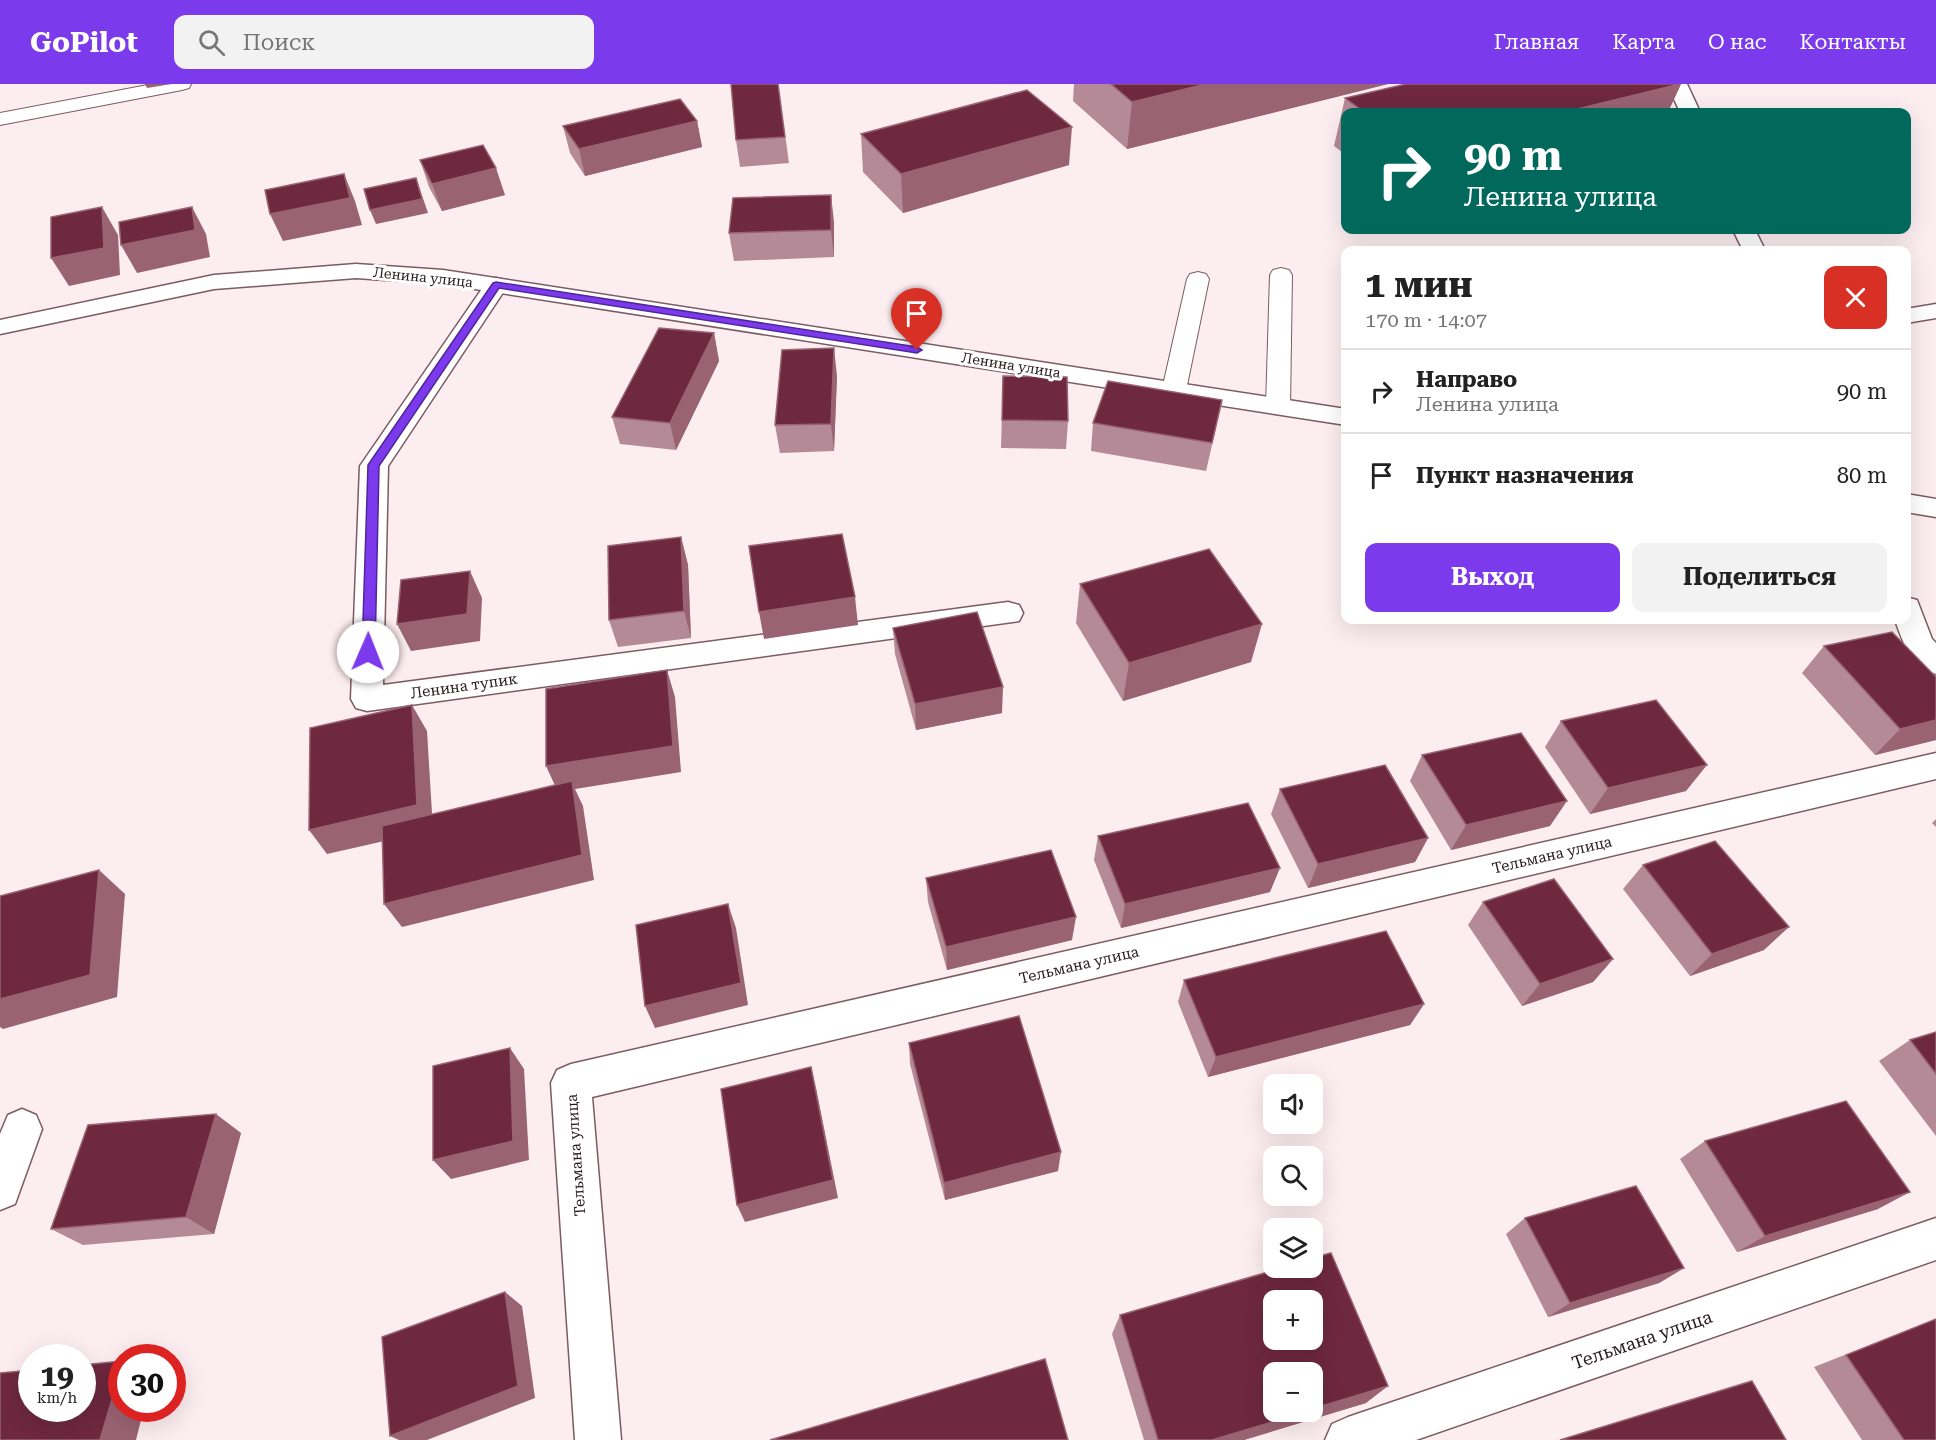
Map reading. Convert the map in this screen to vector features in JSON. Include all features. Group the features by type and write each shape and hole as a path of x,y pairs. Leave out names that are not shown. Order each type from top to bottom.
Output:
{"street":[{"path":"1677,84 1688,108"},
{"name":"Ленина улица","path":"0,327 214,282 356,271 443,277 1341,416"},
{"name":"Ленина тупик","path":"496,285 374,465 367,699 1008,613"},
{"path":"1911,315 1936,311"},
{"path":"1911,504 1936,508"},
{"path":"1911,621 1920,645 1936,662"},
{"name":"Тельмана улица","path":"598,1440 571,1083 1936,766"},
{"path":"0,1189 22,1129"},
{"name":"Тельмана улица","path":"1347,1440 1936,1239"}],"lane":[{"path":"0,119 182,84"},
{"path":"1278,406 1281,275"},
{"path":"1174,390 1198,279"}],"building":[{"path":"731,84 778,84 785,137 736,140"},
{"path":"1111,84 1206,84 1132,102"},
{"path":"1406,84 1680,84 1581,108 1359,108 1345,98"},
{"path":"1027,90 1072,127 901,174 861,134"},
{"path":"680,99 697,121 579,149 563,126"},
{"path":"483,145 496,168 432,184 420,160"},
{"path":"344,174 350,198 270,214 265,190"},
{"path":"416,178 422,199 370,210 364,189"},
{"path":"831,195 831,230 729,233 733,198"},
{"path":"102,207 104,248 51,258 51,217"},
{"path":"192,207 195,230 121,245 119,222"},
{"path":"659,328 714,333 670,423 612,417"},
{"path":"834,348 831,424 775,425 782,350"},
{"path":"1003,376 1067,377 1068,421 1002,420"},
{"path":"1108,381 1222,400 1212,443 1093,423"},
{"path":"842,534 855,597 759,612 749,546"},
{"path":"681,537 684,611 609,620 608,546"},
{"path":"1209,549 1262,624 1129,663 1080,584"},
{"path":"470,571 467,614 397,624 401,580"},
{"path":"977,612 1003,687 915,704 893,628"},
{"path":"1892,632 1936,677 1936,720 1900,729 1824,646"},
{"path":"667,670 673,746 546,766 546,689"},
{"path":"1656,700 1707,765 1608,788 1561,721"},
{"path":"412,705 417,805 309,830 310,728"},
{"path":"1521,733 1567,801 1466,825 1422,755"},
{"path":"1385,765 1428,838 1318,864 1280,789"},
{"path":"572,781 582,855 384,904 382,826"},
{"path":"1248,803 1280,868 1125,904 1098,836"},
{"path":"1715,841 1789,927 1712,954 1643,865"},
{"path":"1051,850 1076,917 946,947 926,878"},
{"path":"99,870 90,975 0,999 0,896"},
{"path":"1554,879 1613,959 1540,984 1483,902"},
{"path":"728,904 741,983 645,1006 636,925"},
{"path":"1386,931 1424,1004 1216,1057 1184,980"},
{"path":"1019,1016 1061,1152 944,1183 909,1043"},
{"path":"1936,1032 1936,1074 1910,1040"},
{"path":"510,1048 513,1141 433,1160 433,1066"},
{"path":"811,1067 833,1180 737,1205 721,1089"},
{"path":"1846,1101 1910,1192 1765,1236 1705,1141"},
{"path":"216,1114 186,1217 51,1229 88,1125"},
{"path":"1636,1186 1684,1268 1570,1303 1525,1218"},
{"path":"1331,1253 1388,1386 1323,1406 1323,1362 1263,1362 1263,1422 1272,1422 1212,1440 1158,1440 1120,1315 1263,1274 1263,1278 1323,1278 1323,1255"},
{"path":"505,1292 518,1386 390,1436 382,1337"},
{"path":"1936,1319 1936,1440 1904,1440 1846,1355"},
{"path":"1045,1359 1068,1440 770,1440"},
{"path":"108,1362 108,1413 100,1440 0,1440 0,1373 18,1371 18,1422 96,1422 96,1364"},
{"path":"1752,1381 1786,1440 1560,1440"}],"route":[{"path":"368,652 374,465 496,285 917,350"}]}
